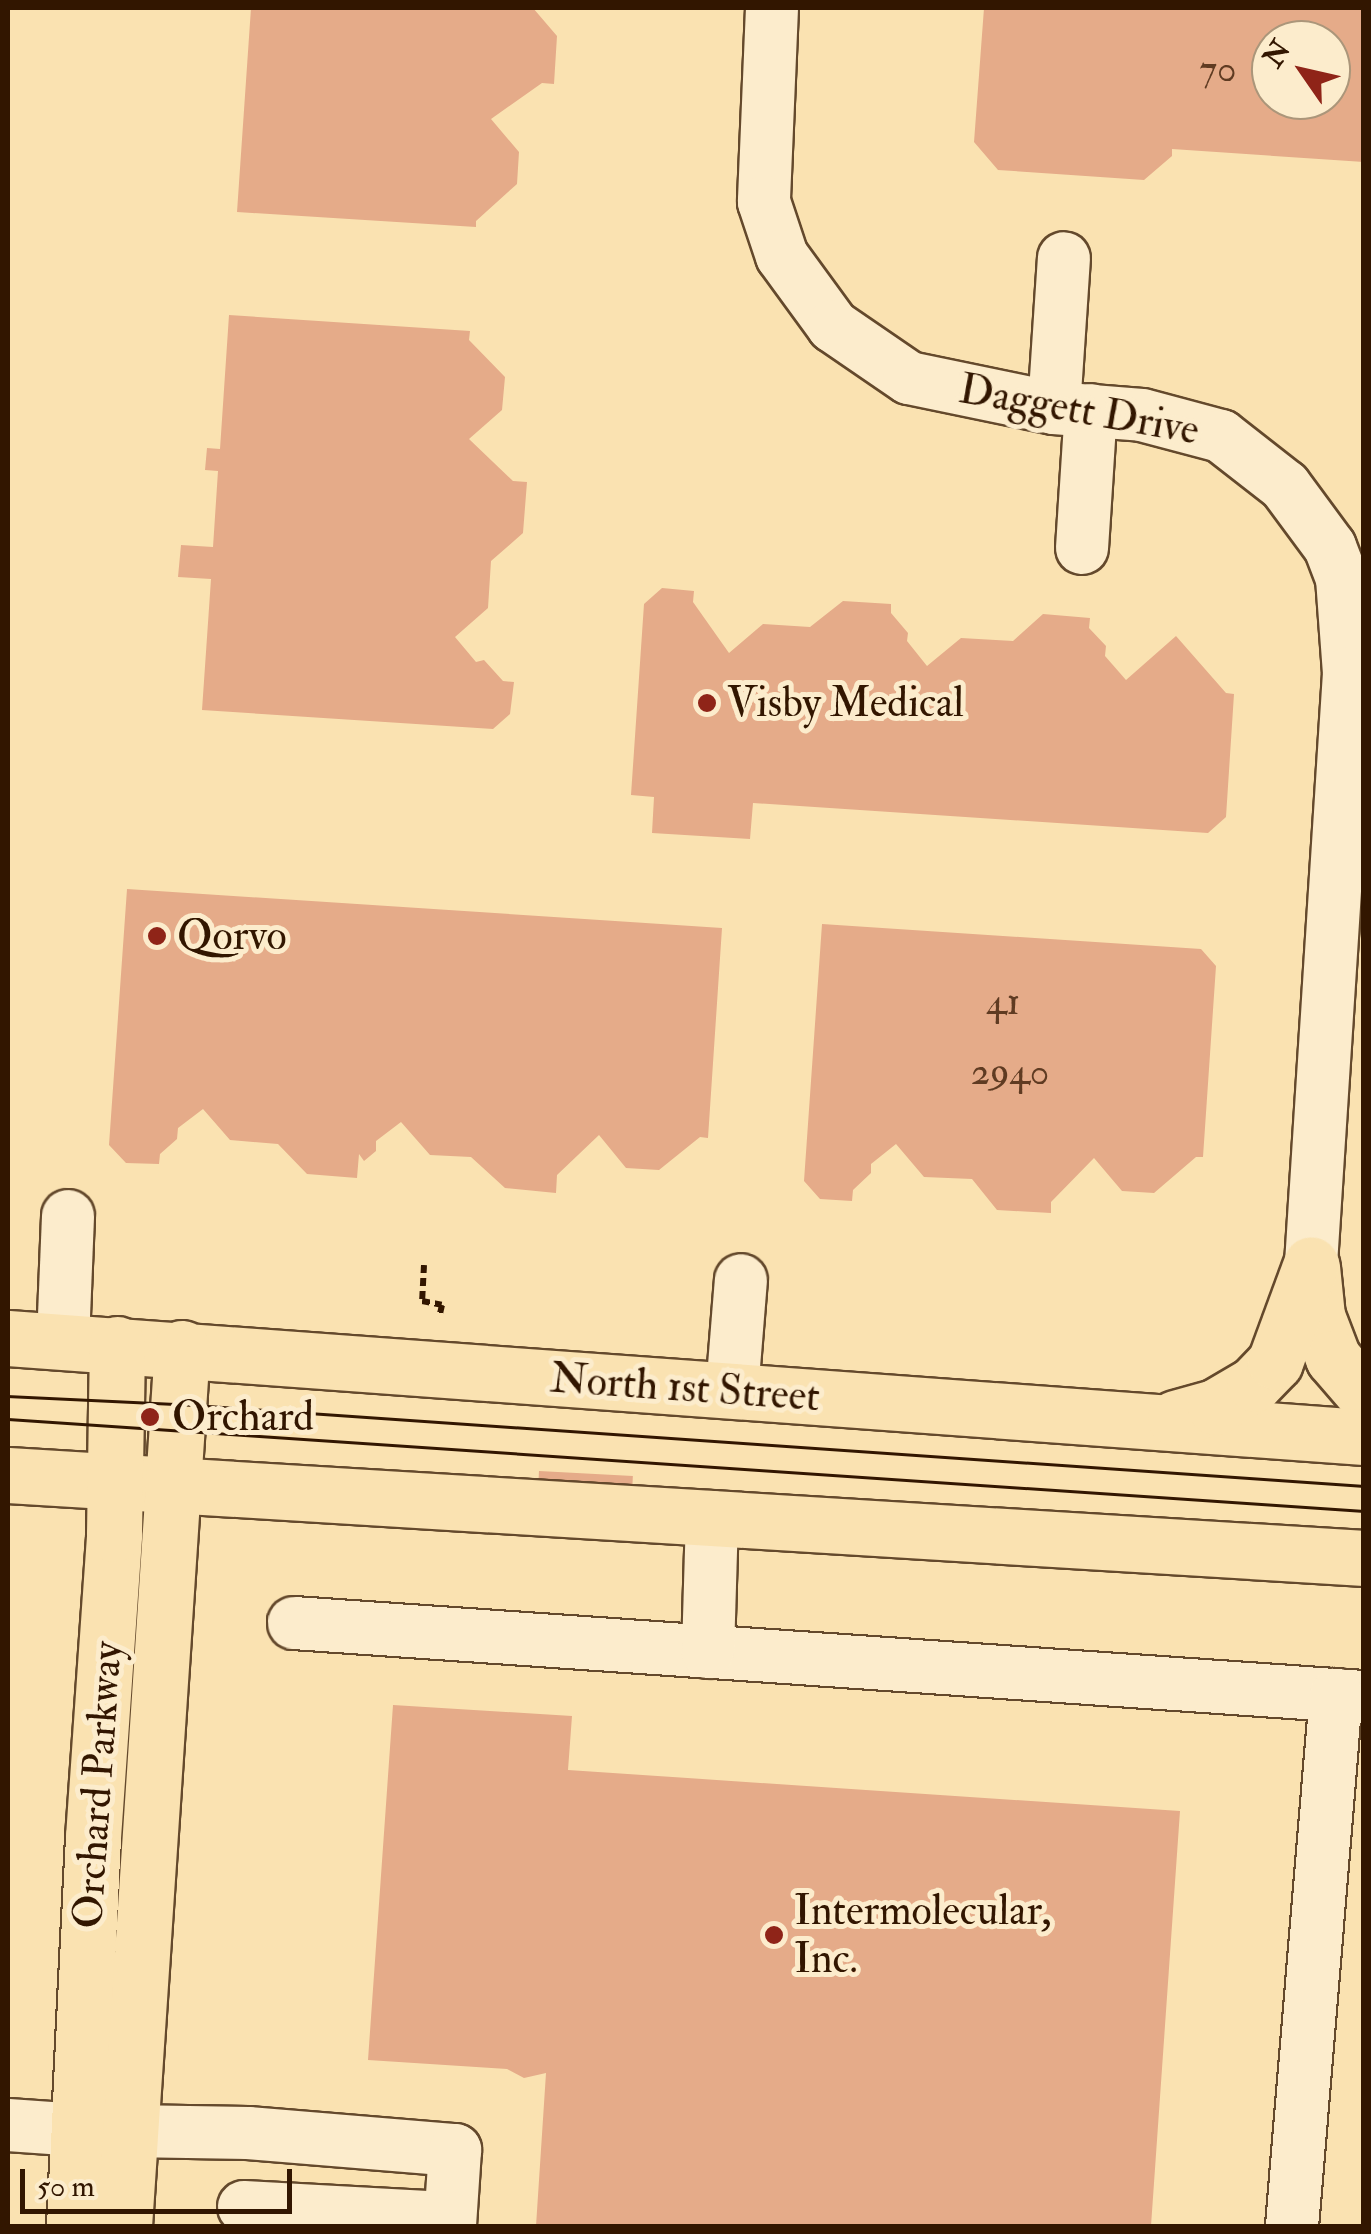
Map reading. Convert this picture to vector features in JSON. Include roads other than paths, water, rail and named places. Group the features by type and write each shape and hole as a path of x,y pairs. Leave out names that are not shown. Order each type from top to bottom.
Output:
{"main road":[{"path":"1311,1264 1317,1316 1333,1358 1364,1394"},
{"path":"1154,1424 1215,1407 1254,1384 1275,1362 1311,1264"},
{"name":"North 1st Street","path":"8,1338 1364,1437"},
{"name":"Orchard Parkway","path":"117,1344 114,1484 93,1837 103,2131 124,2226"},
{"name":"Orchard Parkway","path":"74,2226 103,2131 147,1841 182,1348"},
{"path":"8,1475 1364,1558"},
{"path":"93,1837 147,1841"}],"street":[{"name":"Daggett Drive","path":"772,8 764,202 782,256 833,326 909,378 1072,409 1142,415 1221,436 1286,486 1308,514 1342,578 1349,674 1311,1264"},
{"path":"1064,258 1082,548"},
{"path":"62,1341 68,1216"},
{"path":"732,1391 740,1280"},
{"path":"708,1652 712,1518"},
{"path":"294,1623 1350,1696 1292,2226"},
{"path":"8,2126 248,2133 455,2150 450,2222 244,2207"}],"tram line":[{"path":"8,1396 179,1404 1364,1486"},
{"path":"8,1419 1364,1511"}],"place":[{"name":"Visby Medical","path":"707,703"},
{"name":"Qorvo","path":"157,936"},
{"name":"Orchard","path":"150,1417"},
{"name":"Intermolecular, Inc.","path":"774,1935"}]}
